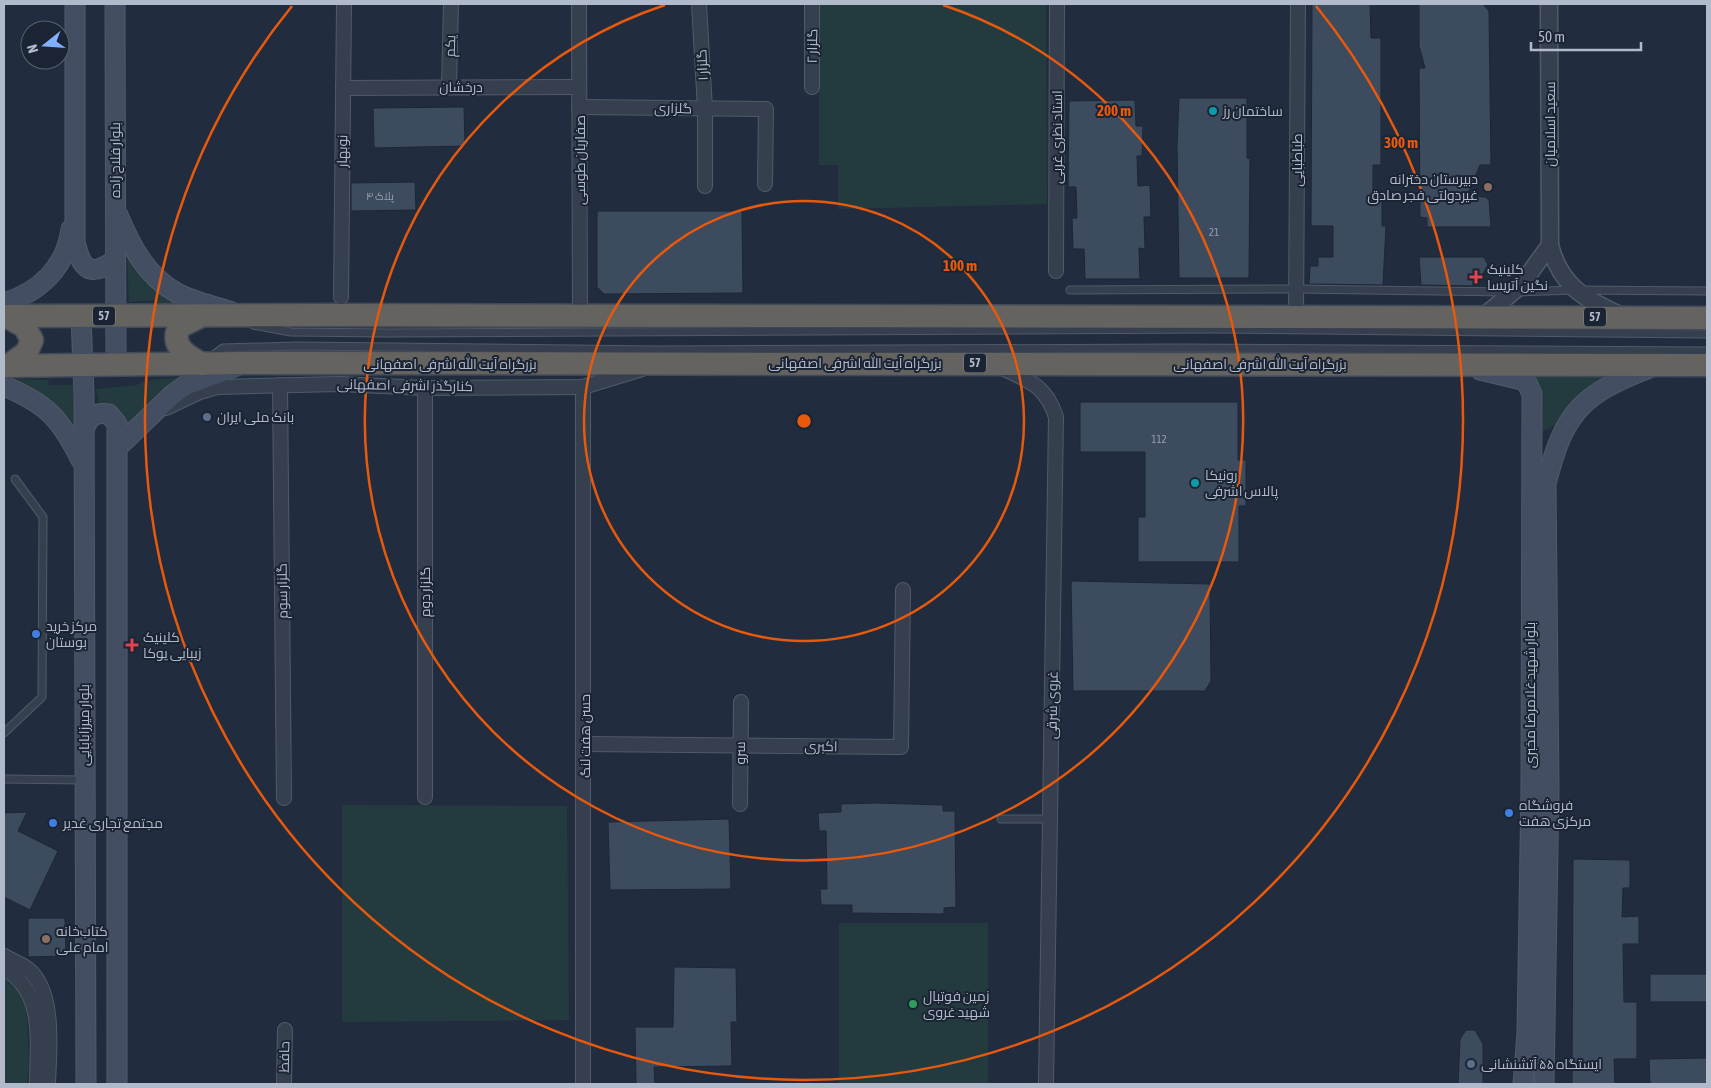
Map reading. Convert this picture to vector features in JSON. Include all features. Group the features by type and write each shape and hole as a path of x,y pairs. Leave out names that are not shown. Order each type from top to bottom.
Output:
{"highway":[{"name":"57","path":"4,313 81,316 1483,316 1707,318"},
{"path":"4,313 24,326 32,340 27,352 5,370"},
{"path":"202,315 186,322 179,327 176,333 180,349 202,364"},
{"name":"بزرگراه آیت الله اشرفی اصفهانی","path":"5,370 83,365 202,364 989,363 1707,365"}],"main road":[{"path":"76,4 74,208 76,241 80,260 86,268 95,270 104,268 115,260"},
{"name":"بلوار فلاح زاده","path":"115,4 114,316 116,365"},
{"path":"4,313 57,269 69,242 74,208"},
{"path":"115,208 131,247 142,262 162,282 177,293 240,315"},
{"name":"بلوار میرزابابایی","path":"81,316 84,428 82,463 86,1084"},
{"path":"117,448 153,412 186,386 243,364"},
{"name":"بلوار شهید غلامرضا مخبری","path":"1454,364 1522,379 1530,384 1532,394 1538,521 1540,789 1536,1033 1544,1084"},
{"name":"بلوار شهید غلامرضا مخبری","path":"1538,521 1553,457 1565,426 1577,409 1612,384 1657,365"},
{"path":"5,370 48,408 69,436 82,463"},
{"path":"84,428 90,416 98,412 109,414 116,424 117,1084"},
{"name":"بلوار شهید غلامرضا مخبری","path":"1523,1084 1536,1033"}],"street":[{"name":"نوبهار","path":"341,297 344,4"},
{"name":"یکم","path":"449,87 451,4"},
{"name":"صفاریان طوسی","path":"579,4 580,316"},
{"name":"گلزار ۱","path":"699,4 705,109 705,186"},
{"name":"گلزار ۲","path":"812,4 812,87"},
{"name":"استاد نظری غربی","path":"1056,271 1057,4"},
{"name":"طباطبایی","path":"1296,316 1298,4"},
{"name":"سعید اسلامیان","path":"1549,4 1550,245 1554,262 1575,290 1594,303 1624,317"},
{"name":"درخشان","path":"343,88 579,87"},
{"name":"گلزاری","path":"579,107 766,110 765,184"},
{"path":"1483,316 1513,293 1550,245"},
{"name":"غروی شرقی","path":"989,363 1040,388 1050,399 1056,417 1046,1084"},
{"name":"کنارگذر اشرفی اصفهانی","path":"153,412 218,386 339,384 425,388 583,387 659,364"},
{"name":"گلزار سوم","path":"280,385 284,798"},
{"name":"حسن هفت لنگ","path":"583,387 585,744 583,1084"},
{"name":"گلزار دوم","path":"425,388 425,797"},
{"name":"اکبری","path":"585,744 901,747 903,590"},
{"name":"سرو","path":"740,804 741,702"},
{"path":"4,956 29,969 39,985 47,1004 48,1084"},
{"path":"4,969 22,982 31,996 35,1010 37,1084"},
{"name":"حافظ","path":"284,1084 285,1030"}],"lane":[{"path":"1070,290 1296,288 1513,293 1575,290 1707,291"},
{"path":"202,315 291,332 348,333 838,333 1214,329 1707,334"},
{"path":"202,364 223,348 297,346 657,350 1180,348 1707,351"},
{"path":"4,733 42,697 43,517 15,479"},
{"path":"4,779 84,780"},
{"path":"1001,819 1051,819"}],"green space":[{"path":"819,4 1046,4 1047,204 838,209 838,165 819,165"},
{"path":"127,251 202,306 152,306 154,300 129,302"},
{"path":"1532,372 1627,372 1577,398 1567,408 1559,421 1549,429 1540,432"},
{"path":"204,375 160,396 145,410 128,433 125,421 119,413 99,403 96,389 137,385 143,381"},
{"path":"4,379 48,380 49,385 73,385 76,435"},
{"path":"342,805 567,806 569,1020 342,1022"},
{"name":"زمین فوتبال شهید غروی","path":"839,923 988,923 988,1084 839,1084"},
{"path":"4,979 21,993 26,1001 29,1062 27,1084 4,1084"}],"building":[{"path":"1312,4 1370,4 1371,38 1381,38 1381,165 1373,165 1373,195 1382,195 1382,226 1386,226 1383,285 1309,284 1310,266 1318,266 1318,257 1333,257 1333,226 1311,226"},
{"path":"1419,4 1483,4 1489,11 1491,165 1480,165 1467,196 1485,197 1489,200 1491,227 1427,227 1427,218 1420,217 1419,68 1425,68 1419,46"},
{"path":"1179,98 1247,98 1247,158 1250,159 1249,278 1179,278 1177,146"},
{"path":"1135,100 1136,126 1143,126 1142,156 1137,156 1138,186 1150,185 1151,217 1144,217 1145,249 1139,248 1140,279 1085,279 1084,249 1073,249 1072,218 1077,218 1076,187 1068,187 1069,101"},
{"path":"464,107 465,146 374,148 373,108"},
{"path":"415,182 416,210 351,211 351,183"},
{"path":"597,211 742,211 743,293 604,294 597,287"},
{"path":"1419,257 1484,257 1488,265 1476,286 1421,285"},
{"path":"1080,402 1238,402 1238,460 1246,460 1246,506 1239,506 1239,562 1138,562 1138,517 1145,517 1145,452 1080,452"},
{"path":"1071,581 1210,584 1211,681 1205,691 1073,691"},
{"path":"841,804 943,805 943,811 955,811 956,907 944,908 944,914 852,913 852,905 821,905 820,889 827,889 826,831 819,831 818,813 841,812"},
{"path":"27,812 18,831 58,851 30,910 4,897 4,813"},
{"path":"729,819 731,889 610,890 608,822"},
{"path":"1573,859 1630,860 1630,888 1623,888 1622,917 1639,916 1639,944 1623,944 1624,1002 1637,1002 1637,1059 1614,1059 1615,1084 1572,1084"},
{"path":"28,918 65,918 66,956 28,957"},
{"path":"674,967 736,968 737,1022 731,1022 732,1066 654,1067 655,1084 636,1084 635,1027 673,1027"},
{"path":"1650,974 1707,974 1707,1002 1650,1002"},
{"name":"ایستگاه ۵۵ آتشنشانی","path":"1466,1030 1475,1030 1483,1044 1483,1084 1458,1084 1460,1039"},
{"path":"1707,1058 1707,1084 1650,1084 1649,1059"}],"place":[{"name":"ساختمان رز","path":"1213,111"},
{"name":"دبیرستان دخترانه غیردولتی فجر صادق","path":"1488,187"},
{"name":"کلینیک نگین آتریسا","path":"1476,277"},
{"name":"بانک ملی ایران","path":"207,417"},
{"name":"رونیکا پالاس اشرفی","path":"1195,483"},
{"name":"مرکز خرید بوستان","path":"36,634"},
{"name":"کلینیک زیبایی یوکا","path":"132,645"},
{"name":"فروشگاه مرکزی هفت","path":"1509,813"},
{"name":"مجتمع تجاری غدیر","path":"53,823"},
{"name":"کتاب‌خانه امام علی","path":"46,939"},
{"name":"زمین فوتبال شهید غروی","path":"913,1004"},
{"name":"ایستگاه ۵۵ آتشنشانی","path":"1471,1064"}]}
